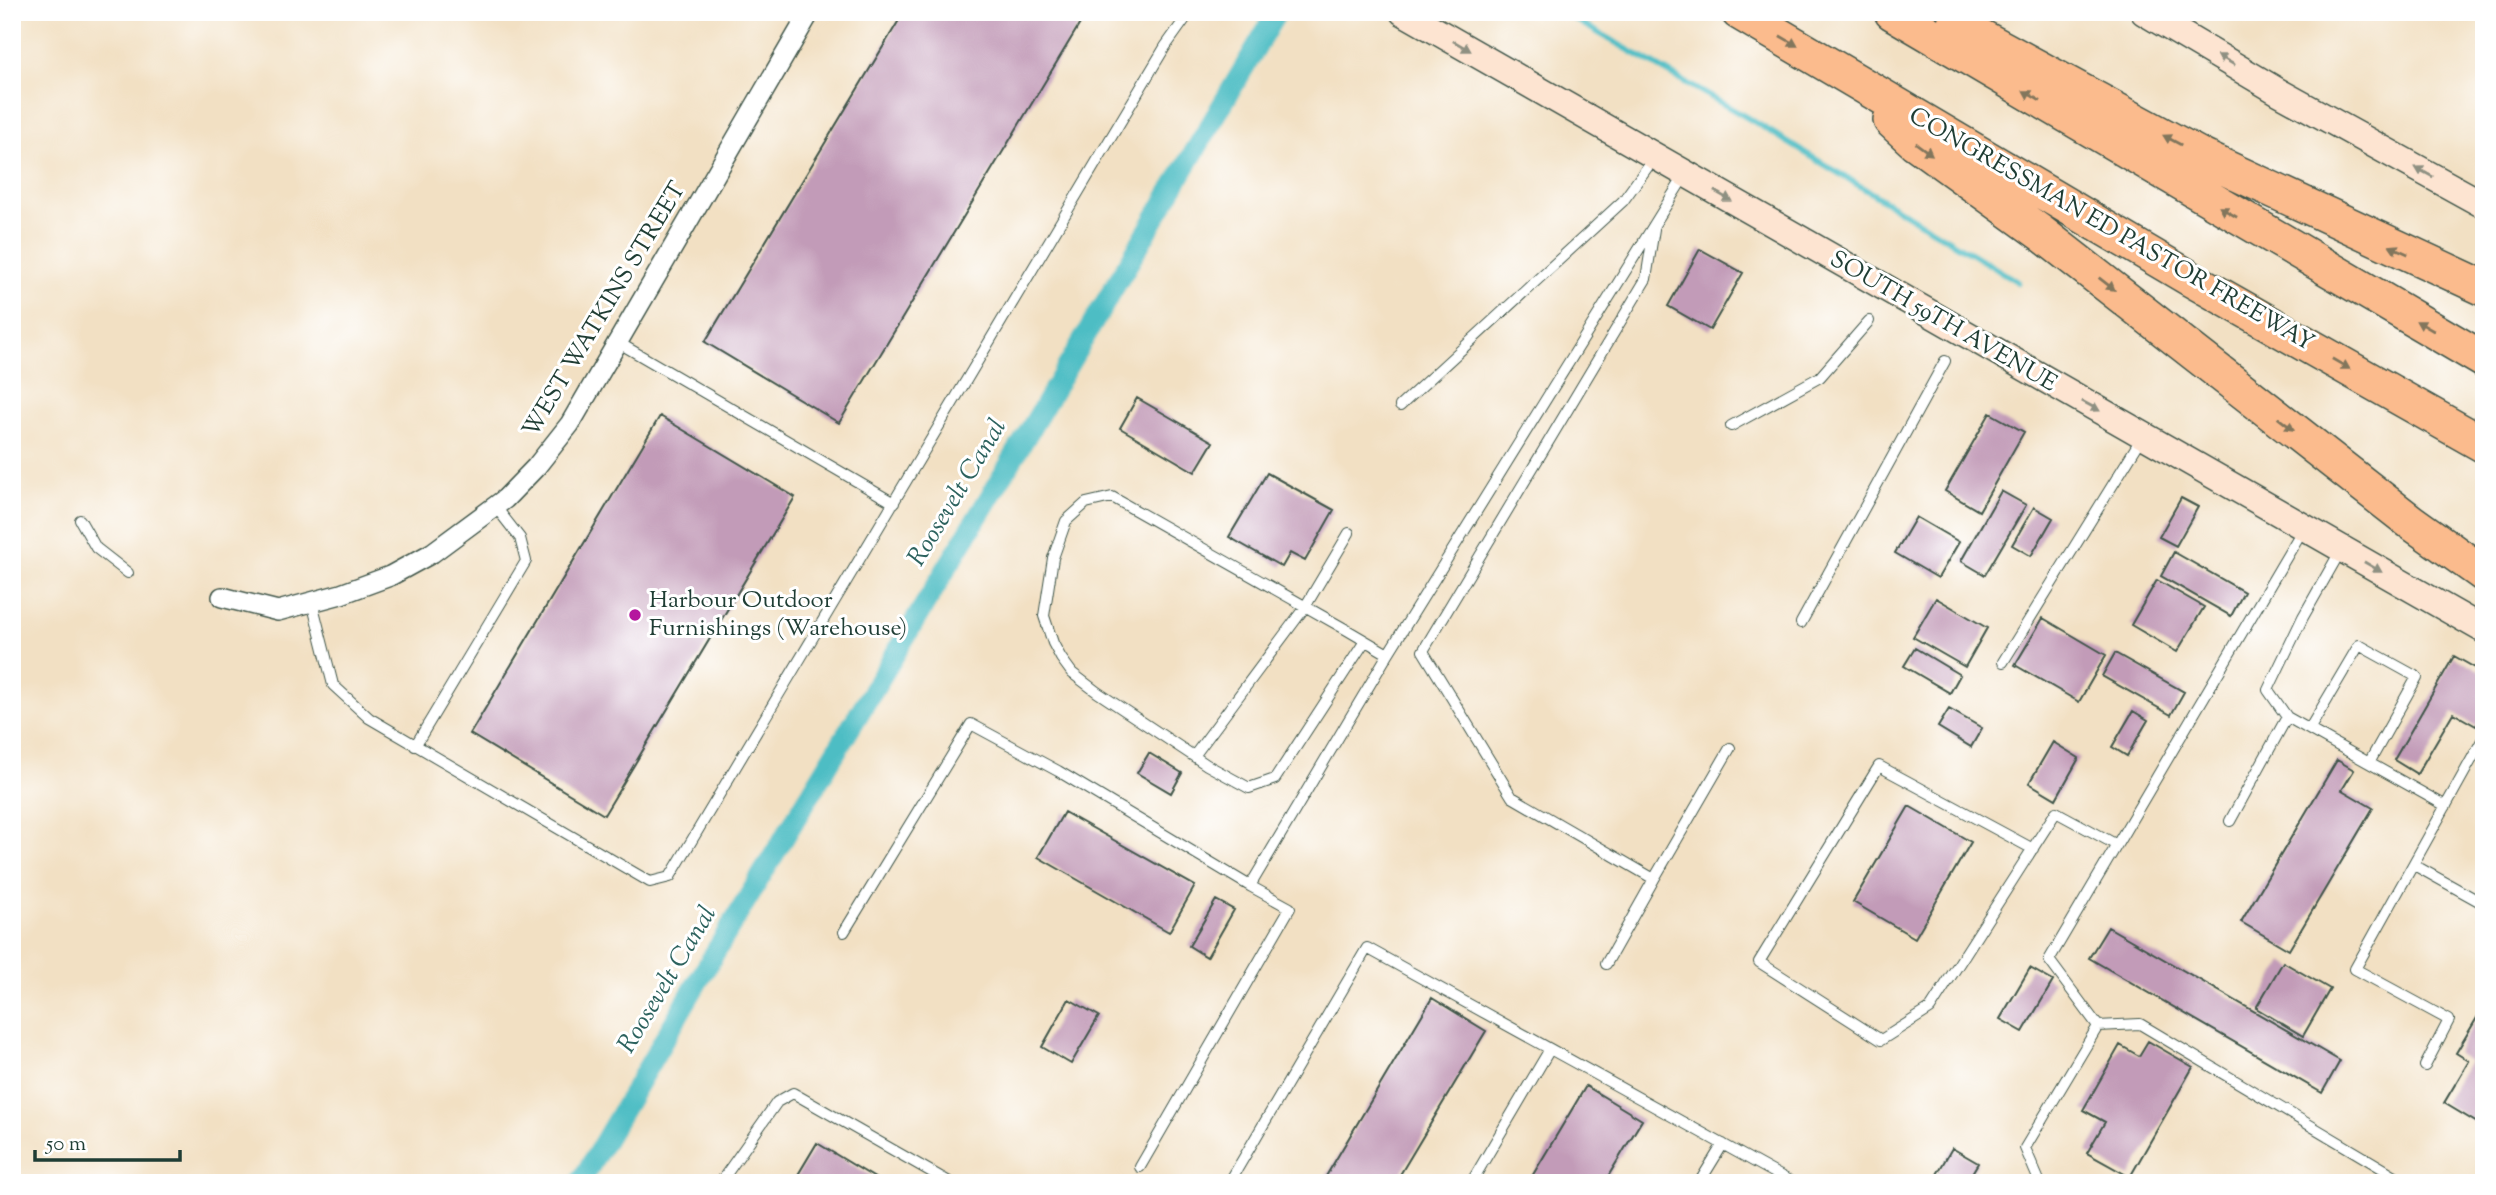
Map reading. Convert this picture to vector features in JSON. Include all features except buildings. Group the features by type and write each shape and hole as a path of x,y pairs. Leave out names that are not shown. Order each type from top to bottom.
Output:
{"highway":[{"name":"CONGRESSMAN ED PASTOR FREEWAY","path":"1739,12 2192,279 2484,445"},
{"path":"1892,12 2484,360"},
{"path":"1934,12 2202,157 2484,288"},
{"path":"1838,70 1915,142 2041,233 2411,522 2484,574"}],"main road":[{"name":"SOUTH 59TH AVENUE","path":"1403,12 2484,630"},
{"path":"2144,12 2279,92 2484,205"}],"street":[{"name":"WEST WATKINS STREET","path":"222,597 278,611 341,594 390,576 432,553 495,506 536,467 570,424 619,343 810,12"}],"lane":[{"path":"312,602 333,685 369,718 650,882 670,877 1158,58 1189,12"},
{"path":"1400,406 1623,201 1654,157"},
{"path":"1250,886 1388,654 1685,175"},
{"path":"1654,226 1646,279 1423,652 1512,797 1654,879"},
{"path":"1731,426 1819,377 1869,321"},
{"path":"619,343 894,503"},
{"path":"1801,623 1945,361"},
{"path":"2003,662 2143,435"},
{"path":"1365,641 1275,779 1250,788 1194,755 1072,673 1061,659 1044,616 1053,558 1066,521 1086,503 1112,497 1388,654"},
{"path":"415,746 526,561 520,538 495,506"},
{"path":"80,520 96,548 128,573"},
{"path":"2098,1026 2049,960 2115,844 2304,528"},
{"path":"1194,755 1305,607 1349,533"},
{"path":"2342,549 2303,617 2268,690 2287,717 2446,806"},
{"path":"2309,728 2359,645 2417,677 2369,763"},
{"path":"2230,821 2287,717"},
{"path":"844,932 971,724 1058,771 1290,908 1140,1167"},
{"path":"2425,1066 2449,1020 2355,969 2483,739"},
{"path":"1606,964 1730,748"},
{"path":"2033,849 1879,766 1759,962 1881,1040 1930,1009 2033,849 2056,812 2115,844"},
{"path":"2414,865 2484,904"},
{"path":"1229,1183 1367,948 1793,1183"},
{"path":"2098,1026 2140,1024 2407,1183"},
{"path":"2040,1183 2025,1148 2098,1026"},
{"path":"1471,1183 1550,1049"},
{"path":"720,1183 777,1102 793,1093 951,1183"},
{"path":"1699,1183 1723,1144"},
{"path":"925,1183 931,1172"}],"waterway":[{"name":"Roosevelt Canal","path":"580,1183 1277,12"},
{"path":"1562,12 1753,121 2018,282"}],"place":[{"name":"Harbour Outdoor Furnishings (Warehouse)","path":"635,615"}]}
